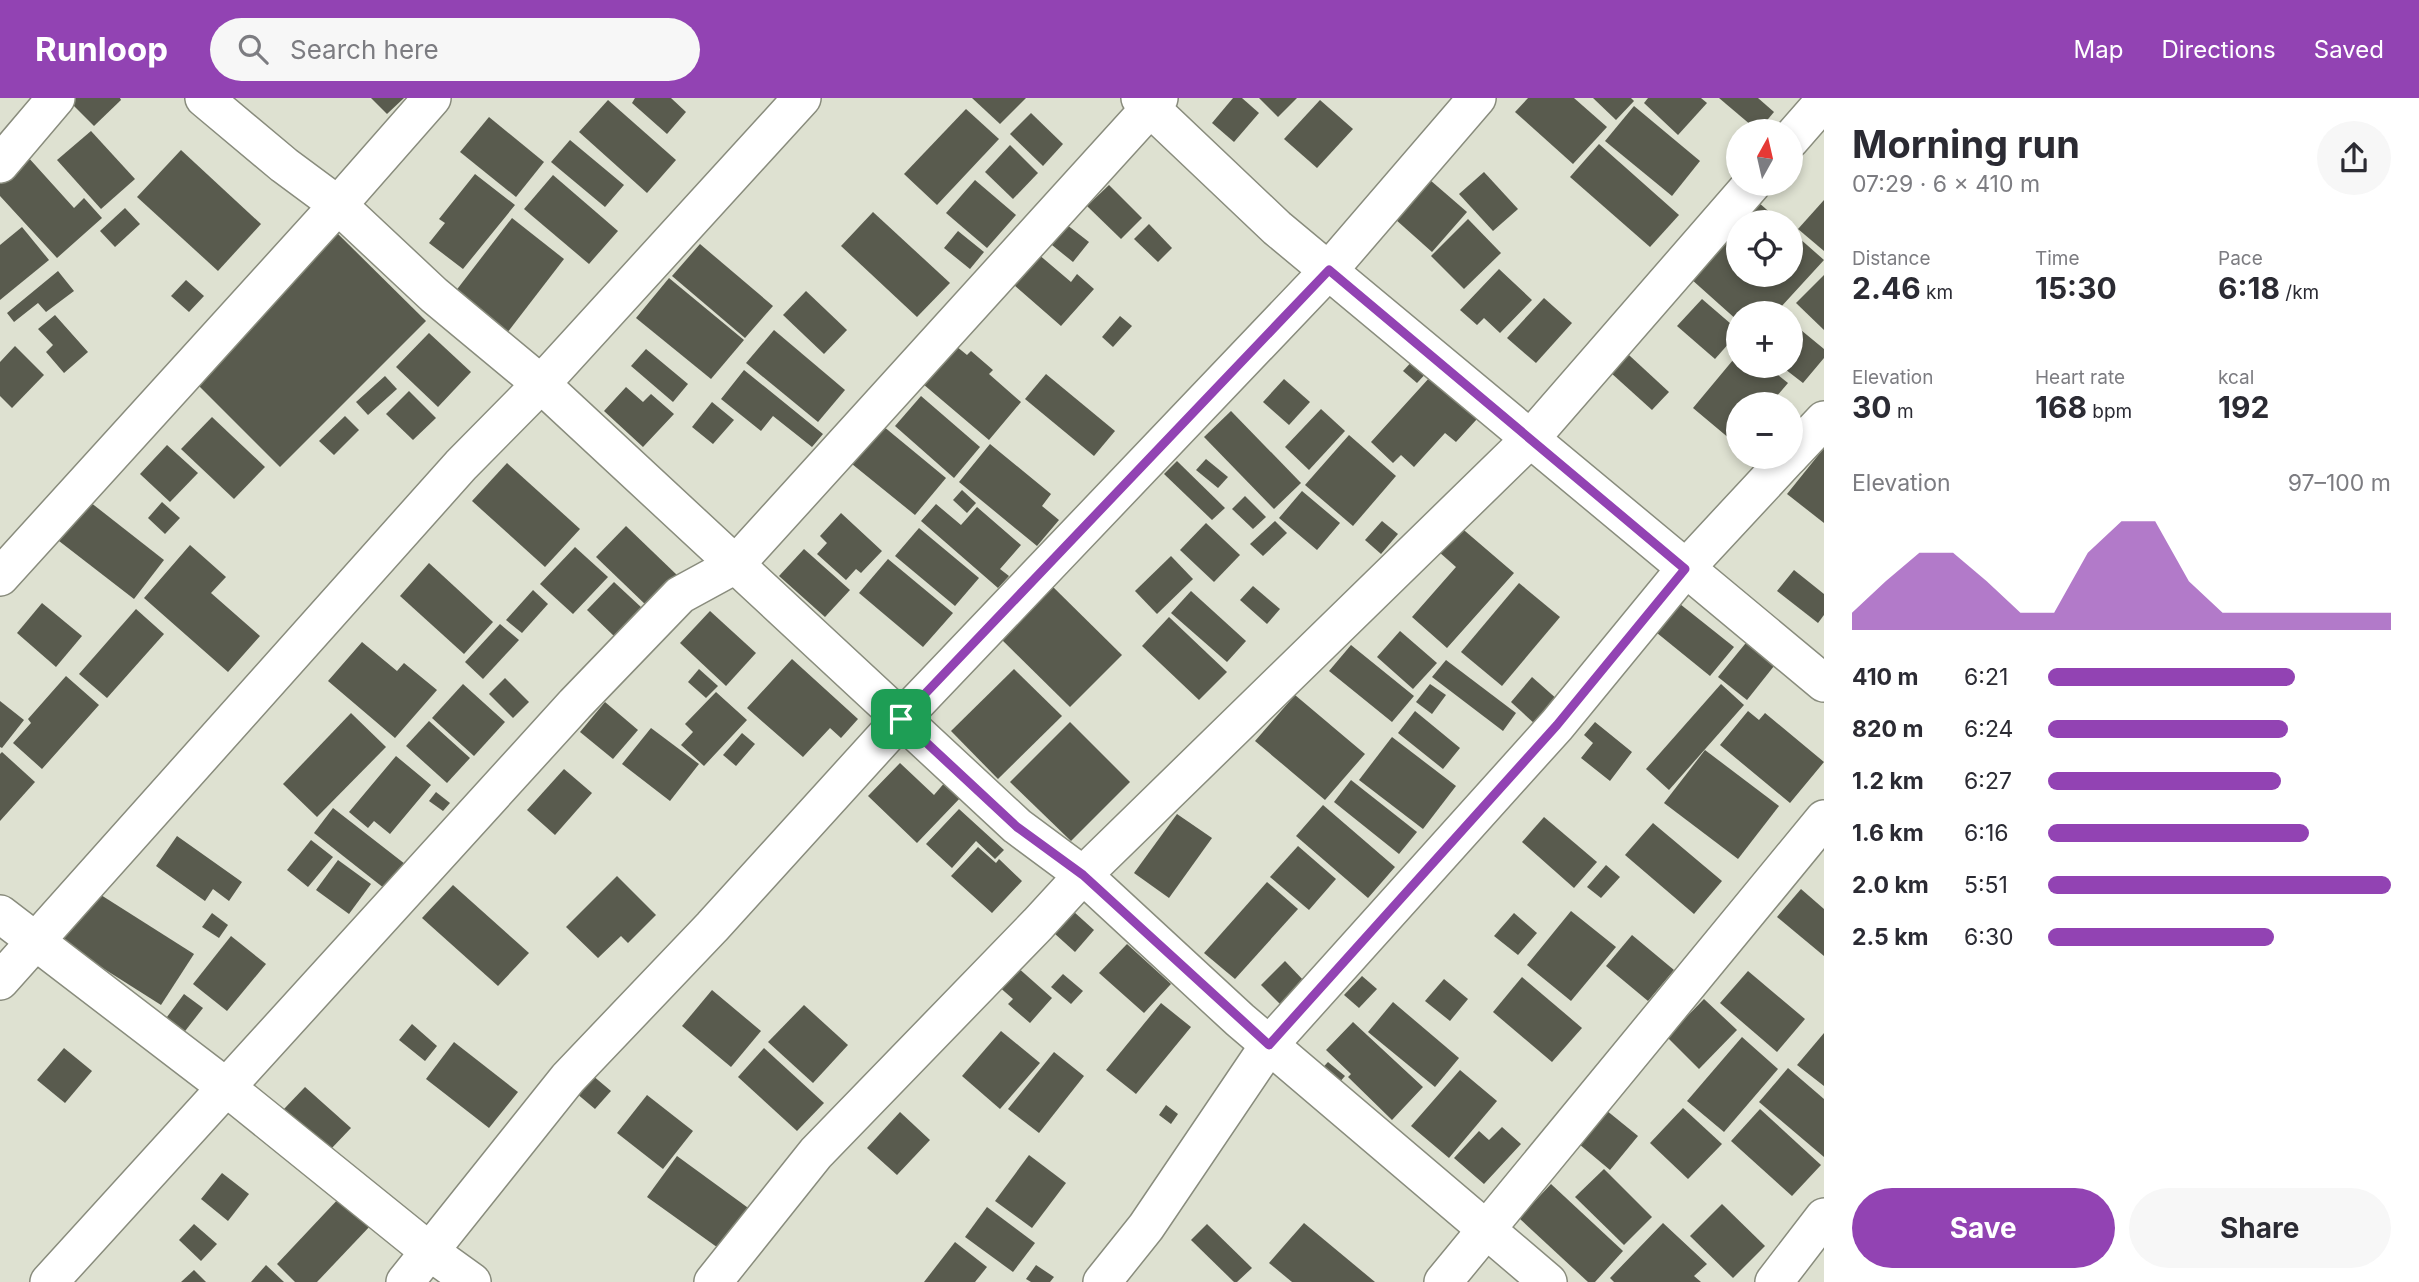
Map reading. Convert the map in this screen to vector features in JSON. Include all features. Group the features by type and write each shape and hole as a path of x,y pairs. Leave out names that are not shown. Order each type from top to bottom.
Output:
{"street":[{"path":"0,164 57,98"},
{"path":"204,98 284,165 338,205 433,295 541,384 1017,827 1083,875 1269,1045 1548,1282"},
{"path":"0,577 432,98"},
{"path":"0,981 461,466 541,384 803,98"},
{"path":"405,1282 568,1078 712,927 901,719 1329,270 1478,98"},
{"path":"49,1282 575,704 680,595 735,565 1150,101 1277,228 1824,683"},
{"path":"1803,125 1824,101"},
{"path":"713,1282 816,1153 1083,875 1530,439 1742,196"},
{"path":"1803,442 1824,420"},
{"path":"1102,1282 1146,1227 1269,1045 1557,725 1685,569 1778,469"},
{"path":"1443,1282 1824,819"},
{"path":"0,914 226,1087 429,1251 472,1282"},
{"path":"1773,1282 1824,1217"}],"building":[{"path":"66,98 120,98 121,100 94,126"},
{"path":"371,98 404,98 387,114"},
{"path":"635,98 671,98 686,112 667,134 632,103"},
{"path":"972,98 1026,98 1000,124"},
{"path":"1233,98 1242,98 1259,113 1234,142 1212,123"},
{"path":"1259,98 1297,98 1278,117"},
{"path":"1528,98 1574,98 1607,127 1573,164 1515,112"},
{"path":"1593,98 1631,98 1634,101 1616,120"},
{"path":"1648,98 1701,98 1707,103 1678,135 1644,103"},
{"path":"1719,98 1758,98 1774,112 1768,119 1744,119"},
{"path":"608,100 676,160 647,193 579,132"},
{"path":"1320,100 1353,129 1317,168 1284,139"},
{"path":"1634,106 1700,161 1672,196 1605,141"},
{"path":"966,109 999,139 937,205 904,174"},
{"path":"1031,113 1063,144 1043,166 1010,134"},
{"path":"489,117 544,162 516,197 460,152"},
{"path":"91,131 135,179 101,209 57,160"},
{"path":"570,140 624,185 605,207 551,162"},
{"path":"1599,144 1679,215 1650,247 1570,177"},
{"path":"1010,145 1038,173 1013,199 985,172"},
{"path":"181,150 261,224 218,271 137,197"},
{"path":"27,156 74,208 84,198 102,218 57,258 0,196 0,181"},
{"path":"1484,172 1518,209 1493,231 1459,194"},
{"path":"475,174 515,205 463,269 429,243 445,223 439,219"},
{"path":"553,175 618,231 589,264 524,209"},
{"path":"975,180 1016,215 987,248 946,213"},
{"path":"1430,180 1467,212 1432,252 1395,219"},
{"path":"1109,185 1142,218 1121,239 1087,206"},
{"path":"1751,196 1767,210 1736,210"},
{"path":"1824,200 1824,251 1803,233 1803,223"},
{"path":"125,208 140,224 115,247 100,231"},
{"path":"873,212 950,283 917,317 841,246"},
{"path":"512,218 564,259 507,333 455,292"},
{"path":"1468,219 1501,253 1464,289 1431,256"},
{"path":"1062,221 1089,242 1073,262 1047,241"},
{"path":"1726,221 1726,287 1799,287 1786,301 1726,301 1726,310 1681,270"},
{"path":"1149,224 1172,248 1158,262 1134,239"},
{"path":"22,227 49,260 0,300 0,245"},
{"path":"334,230 426,321 280,467 188,375"},
{"path":"958,231 984,252 970,269 944,248"},
{"path":"1803,241 1824,260 1803,283"},
{"path":"700,244 773,306 745,338 672,276"},
{"path":"1031,248 1071,282 1077,274 1094,289 1061,326 1005,277"},
{"path":"1499,269 1532,300 1500,333 1484,318 1477,325 1460,310"},
{"path":"58,271 74,291 46,312 38,303 14,322 7,313"},
{"path":"1824,275 1824,330 1803,310 1803,301 1798,301"},
{"path":"669,278 744,340 711,379 636,318"},
{"path":"186,280 204,296 189,312 171,296"},
{"path":"806,291 847,330 824,354 783,315"},
{"path":"1544,298 1572,323 1536,363 1507,338"},
{"path":"1702,299 1726,320 1726,347 1715,359 1677,326"},
{"path":"55,315 88,352 64,373 46,352 53,345 38,329"},
{"path":"1120,316 1132,326 1113,347 1102,337"},
{"path":"774,330 845,390 818,422 746,363"},
{"path":"1803,332 1824,349 1824,358 1803,383 1797,378 1803,378"},
{"path":"429,333 471,372 438,407 396,367"},
{"path":"1617,344 1669,392 1652,410 1600,363"},
{"path":"15,346 44,375 12,408 0,396 0,362"},
{"path":"956,346 967,355 971,351 993,370 989,374 1021,402 989,440 923,384"},
{"path":"646,349 688,384 673,402 631,366"},
{"path":"1416,357 1430,369 1417,383 1403,371"},
{"path":"1726,368 1726,378 1782,378 1788,383 1780,392 1726,392 1726,436 1693,408"},
{"path":"744,370 823,434 812,447 773,416 761,431 721,399"},
{"path":"1046,374 1115,431 1094,456 1025,399"},
{"path":"385,376 397,389 368,415 356,402"},
{"path":"1430,377 1477,419 1456,442 1445,433 1414,467 1401,455 1393,463 1371,442"},
{"path":"1284,379 1310,402 1289,425 1263,402"},
{"path":"626,387 643,402 651,394 674,414 643,447 604,411"},
{"path":"409,391 436,418 413,440 386,414"},
{"path":"921,396 980,447 954,478 895,426"},
{"path":"712,402 734,420 713,444 692,427"},
{"path":"1321,409 1345,431 1309,470 1285,447"},
{"path":"1231,411 1301,483 1274,509 1204,437"},
{"path":"345,416 359,430 334,455 319,441"},
{"path":"212,417 265,467 234,499 181,449"},
{"path":"883,426 946,478 915,515 852,464"},
{"path":"1349,435 1396,476 1353,526 1305,485"},
{"path":"990,444 1051,494 1042,506 1059,520 1037,546 959,482"},
{"path":"167,445 198,473 170,502 140,474"},
{"path":"1824,448 1824,523 1787,494"},
{"path":"1206,459 1228,477 1218,488 1196,470"},
{"path":"1177,461 1225,508 1212,520 1164,474"},
{"path":"507,463 580,529 545,567 472,501"},
{"path":"962,490 976,503 967,513 953,500"},
{"path":"1302,491 1340,523 1317,550 1279,518"},
{"path":"1245,496 1266,517 1253,529 1232,509"},
{"path":"90,502 164,560 134,599 59,541"},
{"path":"162,502 180,518 165,534 148,518"},
{"path":"936,504 961,525 977,507 1021,545 1000,569 1009,576 998,588 921,521"},
{"path":"841,513 882,551 861,573 856,569 846,580 817,554 827,543 820,536"},
{"path":"1451,519 1514,573 1447,648 1412,617 1456,567 1430,544"},
{"path":"1275,521 1287,533 1263,556 1250,544"},
{"path":"1382,521 1398,534 1381,554 1365,540"},
{"path":"1206,523 1240,555 1214,582 1180,550"},
{"path":"626,526 678,576 648,607 596,557"},
{"path":"919,528 979,578 955,606 895,556"},
{"path":"190,545 226,577 211,593 260,636 228,672 144,598"},
{"path":"575,547 608,577 573,614 540,584"},
{"path":"804,549 850,590 825,617 779,576"},
{"path":"1171,556 1193,579 1157,614 1135,591"},
{"path":"888,559 953,613 923,647 859,593"},
{"path":"429,563 493,622 464,654 400,596"},
{"path":"1794,570 1824,594 1824,615 1818,623 1777,591"},
{"path":"614,582 642,608 615,637 587,610"},
{"path":"1049,583 1122,655 1070,707 997,635"},
{"path":"1519,583 1560,617 1502,686 1461,652"},
{"path":"1253,586 1280,609 1267,624 1240,600"},
{"path":"533,590 548,604 522,633 506,620"},
{"path":"1191,591 1246,641 1227,662 1171,613"},
{"path":"42,603 82,636 56,667 17,633"},
{"path":"1680,604 1734,647 1710,676 1657,633"},
{"path":"136,609 164,634 107,698 79,674"},
{"path":"710,611 756,653 726,686 680,643"},
{"path":"1169,617 1227,672 1199,700 1142,646"},
{"path":"500,624 519,640 483,679 465,662"},
{"path":"1400,631 1437,663 1413,689 1377,657"},
{"path":"1754,633 1782,656 1747,700 1718,677"},
{"path":"362,642 397,671 404,663 437,690 395,738 328,681"},
{"path":"1351,645 1414,696 1392,722 1329,671"},
{"path":"792,659 858,719 841,738 830,728 803,757 747,708"},
{"path":"1446,660 1516,713 1503,731 1432,677"},
{"path":"699,669 718,686 706,698 688,682"},
{"path":"1014,669 1062,716 998,779 951,731"},
{"path":"66,676 99,705 42,769 13,743 31,723 28,719"},
{"path":"1532,677 1558,700 1536,725 1511,702"},
{"path":"505,678 529,702 513,718 489,694"},
{"path":"463,684 505,722 474,756 432,718"},
{"path":"1430,684 1446,695 1432,714 1416,702"},
{"path":"1721,684 1744,705 1669,790 1646,769"},
{"path":"716,692 747,720 704,766 681,745 693,732 685,724"},
{"path":"1295,695 1365,754 1325,800 1255,741"},
{"path":"0,701 24,720 2,748 0,747"},
{"path":"605,702 638,730 613,759 580,732"},
{"path":"1415,711 1460,748 1443,769 1398,733"},
{"path":"1748,711 1759,720 1765,713 1824,762 1790,803 1720,745"},
{"path":"351,713 386,747 317,817 283,784"},
{"path":"429,721 470,758 447,783 406,746"},
{"path":"1070,722 1130,782 1071,841 1010,782"},
{"path":"1595,722 1632,752 1610,781 1581,758 1593,743 1584,735"},
{"path":"651,728 699,764 670,801 622,764"},
{"path":"742,733 755,744 736,766 723,755"},
{"path":"1392,737 1456,786 1423,829 1359,780"},
{"path":"1705,750 1779,806 1738,859 1664,803"},
{"path":"2,752 35,782 0,821 0,754"},
{"path":"396,756 431,785 390,834 374,821 368,828 349,812"},
{"path":"900,763 934,795 946,781 962,796 917,843 868,796"},
{"path":"564,769 592,793 555,835 527,810"},
{"path":"1351,780 1417,832 1399,854 1334,802"},
{"path":"436,792 450,803 443,811 429,801"},
{"path":"1323,805 1395,867 1368,898 1296,836"},
{"path":"333,808 414,871 394,896 314,833"},
{"path":"959,809 1004,850 995,859 976,841 952,868 926,844"},
{"path":"1177,814 1212,838 1169,898 1134,873"},
{"path":"1544,817 1597,862 1574,888 1522,842"},
{"path":"1653,823 1722,881 1694,914 1625,855"},
{"path":"177,836 242,882 229,901 213,889 205,901 156,866"},
{"path":"311,840 333,857 308,887 287,870"},
{"path":"1298,846 1336,879 1309,910 1270,877"},
{"path":"978,847 996,863 999,859 1022,881 992,913 951,876"},
{"path":"338,860 371,884 349,914 316,890"},
{"path":"1606,865 1620,877 1601,898 1587,887"},
{"path":"617,876 656,915 628,943 621,936 598,958 566,927"},
{"path":"1267,882 1298,909 1235,979 1204,953"},
{"path":"453,885 529,953 498,986 422,918"},
{"path":"1801,889 1824,909 1824,956 1777,917"},
{"path":"93,890 194,954 161,1005 60,941"},
{"path":"1073,911 1094,930 1075,952 1054,933"},
{"path":"1571,911 1616,947 1571,1001 1527,965"},
{"path":"212,913 228,925 219,938 202,927"},
{"path":"1514,913 1537,933 1518,955 1494,936"},
{"path":"1632,935 1674,970 1648,1001 1606,966"},
{"path":"231,936 266,964 227,1011 193,984"},
{"path":"1127,944 1171,984 1144,1013 1099,973"},
{"path":"1285,961 1306,983 1282,1006 1261,985"},
{"path":"1015,965 1052,998 1030,1023 1008,1004 1013,999 997,985"},
{"path":"1748,971 1805,1019 1777,1052 1720,1003"},
{"path":"1063,974 1083,991 1071,1004 1051,987"},
{"path":"1362,976 1377,989 1359,1008 1344,995"},
{"path":"1522,977 1582,1028 1552,1062 1493,1012"},
{"path":"1444,979 1468,999 1450,1021 1425,1001"},
{"path":"712,990 761,1031 731,1067 682,1026"},
{"path":"184,994 203,1008 182,1035 164,1021"},
{"path":"1704,999 1737,1030 1699,1069 1667,1037"},
{"path":"1393,1002 1459,1058 1435,1087 1368,1032"},
{"path":"1161,1003 1191,1027 1136,1094 1106,1070"},
{"path":"804,1005 848,1045 813,1083 768,1042"},
{"path":"1353,1022 1423,1087 1392,1120 1348,1077 1351,1074 1326,1050"},
{"path":"412,1024 437,1046 425,1061 399,1040"},
{"path":"1001,1031 1040,1063 1000,1109 962,1076"},
{"path":"1824,1033 1824,1086 1797,1065"},
{"path":"1742,1037 1778,1069 1724,1132 1687,1101"},
{"path":"454,1042 518,1092 489,1128 426,1079"},
{"path":"64,1048 92,1071 65,1103 37,1080"},
{"path":"764,1048 824,1103 797,1131 738,1077"},
{"path":"1054,1052 1084,1076 1039,1133 1008,1109"},
{"path":"1328,1062 1345,1076 1332,1091 1314,1077"},
{"path":"1788,1068 1824,1099 1824,1157 1759,1102"},
{"path":"1460,1070 1497,1101 1449,1158 1411,1126"},
{"path":"592,1075 611,1091 595,1109 576,1093"},
{"path":"305,1087 351,1128 330,1150 284,1109"},
{"path":"647,1095 693,1131 663,1169 617,1133"},
{"path":"1166,1105 1178,1114 1171,1124 1159,1115"},
{"path":"1601,1106 1638,1136 1610,1170 1573,1139"},
{"path":"1683,1108 1722,1144 1688,1179 1650,1143"},
{"path":"1760,1109 1821,1165 1792,1196 1731,1141"},
{"path":"900,1112 930,1140 897,1175 867,1148"},
{"path":"1502,1127 1521,1144 1484,1184 1454,1158 1479,1131 1489,1140"},
{"path":"1029,1155 1066,1183 1032,1228 995,1201"},
{"path":"677,1156 751,1210 721,1250 647,1197"},
{"path":"1604,1169 1652,1217 1624,1245 1575,1197"},
{"path":"222,1173 249,1194 228,1221 201,1199"},
{"path":"1551,1184 1623,1251 1595,1282 1588,1282 1519,1218"},
{"path":"341,1196 372,1224 317,1282 295,1282 277,1264"},
{"path":"1722,1204 1765,1246 1733,1278 1690,1236"},
{"path":"987,1207 1035,1243 1013,1272 965,1237"},
{"path":"1304,1223 1375,1282 1292,1282 1269,1263"},
{"path":"1663,1223 1707,1264 1694,1276 1701,1282 1614,1282 1610,1278"},
{"path":"194,1224 217,1244 201,1261 179,1240"},
{"path":"1207,1224 1252,1268 1237,1282 1191,1240"},
{"path":"955,1242 987,1267 975,1282 924,1282"},
{"path":"266,1265 284,1282 251,1282"},
{"path":"1036,1265 1054,1277 1050,1282 1031,1282 1026,1279"},
{"path":"194,1270 206,1282 181,1282"}],"route":[{"path":"1329,270 1685,569 1557,725 1269,1045 1083,875 1017,827 901,719 1329,270"}]}
